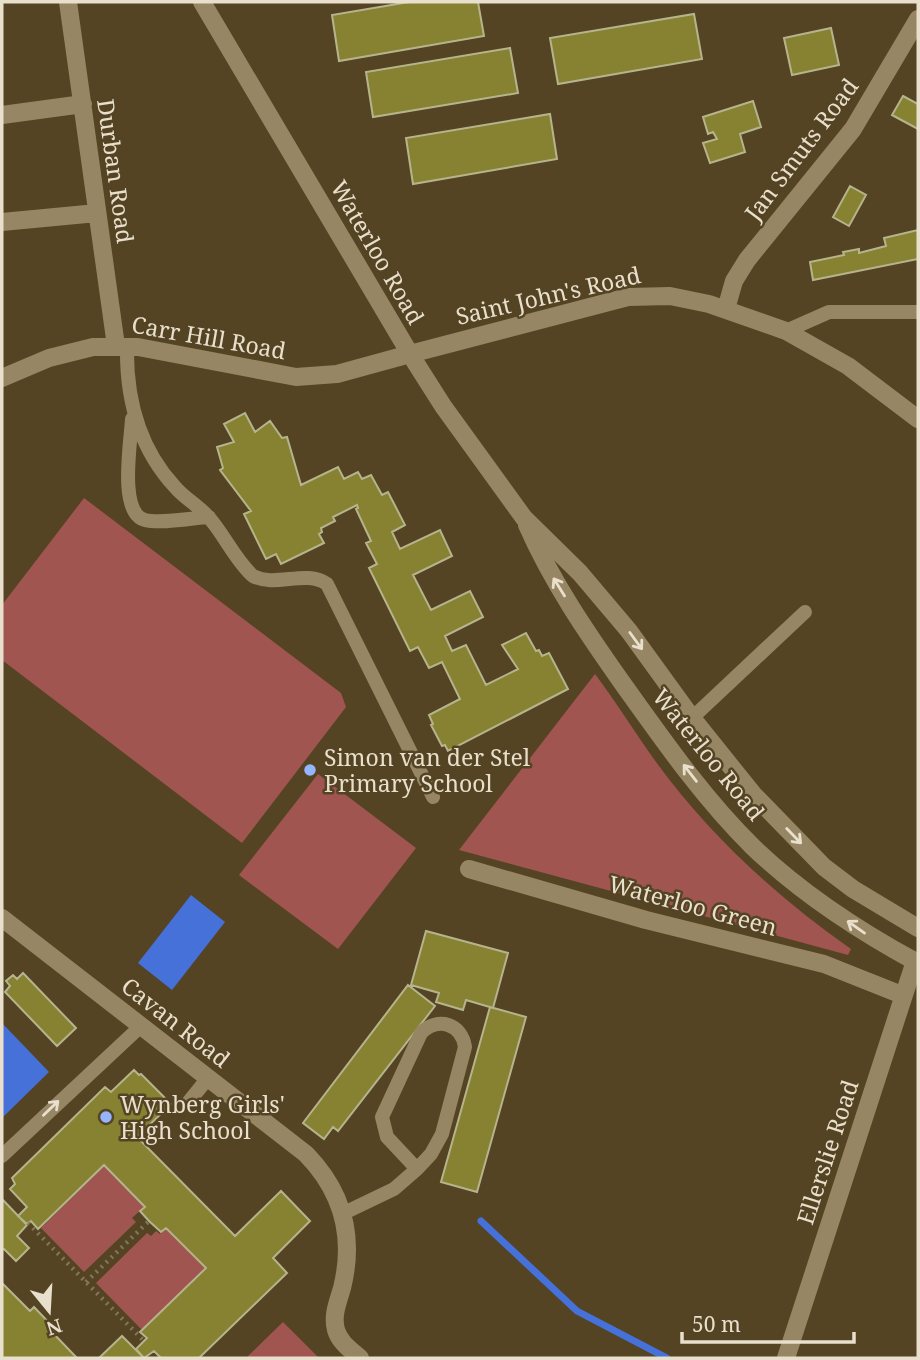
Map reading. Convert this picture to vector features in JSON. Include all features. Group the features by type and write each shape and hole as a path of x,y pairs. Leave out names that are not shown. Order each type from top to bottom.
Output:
{"street":[{"name":"Durban Road","path":"68,2 97,213 122,346"},
{"name":"Waterloo Road","path":"202,2 410,354 443,406 524,518 580,573 629,631 692,718 753,794 824,867 853,889 918,928"},
{"name":"Jan Smuts Road","path":"726,309 734,281 747,260 853,129 918,19"},
{"path":"2,115 83,104"},
{"path":"2,222 97,213"},
{"name":"Saint John's Road","path":"410,354 628,297 670,296 726,309 786,331 848,366 918,419"},
{"name":"Carr Hill Road","path":"2,378 71,351 122,346 296,377 337,374 410,354"},
{"name":"Waterloo Road","path":"524,518 540,555 604,658 717,808 752,845 810,895 876,941 916,962"},
{"name":"Waterloo Green","path":"469,869 646,920 824,964 902,995"},
{"name":"Cavan Road","path":"2,918 312,1160 329,1181 344,1213 348,1250 334,1319 338,1336 360,1358"},
{"name":"Ellerslie Road","path":"786,1358 902,995 916,962"}],"lane":[{"path":"786,331 830,312 918,313"},
{"path":"122,346 133,408 144,440 161,470 183,496 209,517 253,576 264,580 317,579 327,584 433,797"},
{"path":"133,408 128,496 131,509 137,517 147,521 209,517"},
{"path":"692,718 805,612"},
{"path":"344,1213 394,1189 417,1169 442,1134 464,1054 464,1040 455,1028 441,1023 421,1032 382,1117 387,1137 417,1169"},
{"path":"2,1156 141,1026"},
{"path":"187,1104 208,1078"}],"path":[{"path":"86,1282 149,1221"},
{"path":"29,1223 144,1341"}],"shaded area":[{"path":"84,498 341,693 346,707 242,843 2,660 2,605"},
{"path":"595,674 656,762 699,815 771,886 851,949 848,955 459,850"},
{"path":"318,774 416,848 338,949 239,875"},
{"path":"104,1166 144,1207 132,1218 136,1222 84,1272 41,1228"},
{"path":"165,1228 205,1268 142,1330 96,1283 147,1233 151,1236 156,1231 160,1234"},
{"path":"283,1322 319,1358 246,1358"}],"water":[{"path":"191,895 225,922 172,990 138,963"},
{"path":"2,1023 49,1072 2,1118"}],"building":[{"path":"409,2 478,2 484,36 339,61 332,15"},
{"path":"694,14 702,59 558,84 550,38"},
{"path":"831,28 839,65 792,75 784,38"},
{"path":"510,48 518,93 373,117 366,72"},
{"path":"903,96 918,104 918,129 892,115"},
{"path":"753,101 761,127 740,134 745,152 710,163 703,143 717,139 713,132 708,134 703,117"},
{"path":"550,114 557,159 413,184 406,138"},
{"path":"850,186 866,195 849,226 833,217"},
{"path":"918,230 918,259 813,280 810,262 844,255 843,252 859,249 859,253 886,246 884,238"},
{"path":"245,413 255,432 270,421 282,438 287,437 301,485 338,467 344,479 358,472 362,479 371,475 382,495 388,492 405,525 392,532 400,549 440,530 452,556 413,575 431,610 470,591 483,617 445,636 452,651 466,645 486,685 518,669 502,645 526,633 536,651 539,650 542,656 549,653 568,689 448,751 445,745 442,746 429,715 460,699 442,662 429,668 418,647 410,651 369,568 377,564 366,543 371,541 356,509 357,505 333,517 335,521 321,528 322,532 319,534 324,543 281,564 276,554 266,559 244,514 251,511 220,470 223,468 217,447 234,442 224,424"},
{"path":"426,931 508,953 493,1008 466,1000 463,1010 436,1002 439,993 411,985"},
{"path":"23,973 76,1028 57,1046 5,992 10,986 6,981 13,975 17,979"},
{"path":"408,985 435,1006 338,1131 333,1127 324,1139 303,1123"},
{"path":"490,1007 526,1017 477,1192 441,1182"},
{"path":"134,1070 171,1104 137,1137 235,1236 281,1191 310,1221 273,1258 287,1273 199,1358 161,1358 154,1351 144,1358 136,1349 147,1338 140,1332 206,1268 166,1228 161,1232 149,1221 140,1211 145,1207 104,1165 38,1229 31,1221 27,1224 18,1216 27,1207 10,1189 15,1184 12,1178 105,1087 111,1092"},
{"path":"2,1199 27,1225 17,1236 29,1248 16,1261 2,1250"},
{"path":"2,1283 30,1311 34,1307 54,1328 51,1331 77,1358 2,1358"},
{"path":"122,1336 144,1358 99,1358"}],"waterway":[{"path":"481,1221 577,1311 667,1358"}],"place":[{"name":"Simon van der Stel Primary School","path":"310,770"},
{"name":"Wynberg Girls' High School","path":"106,1117"}]}
